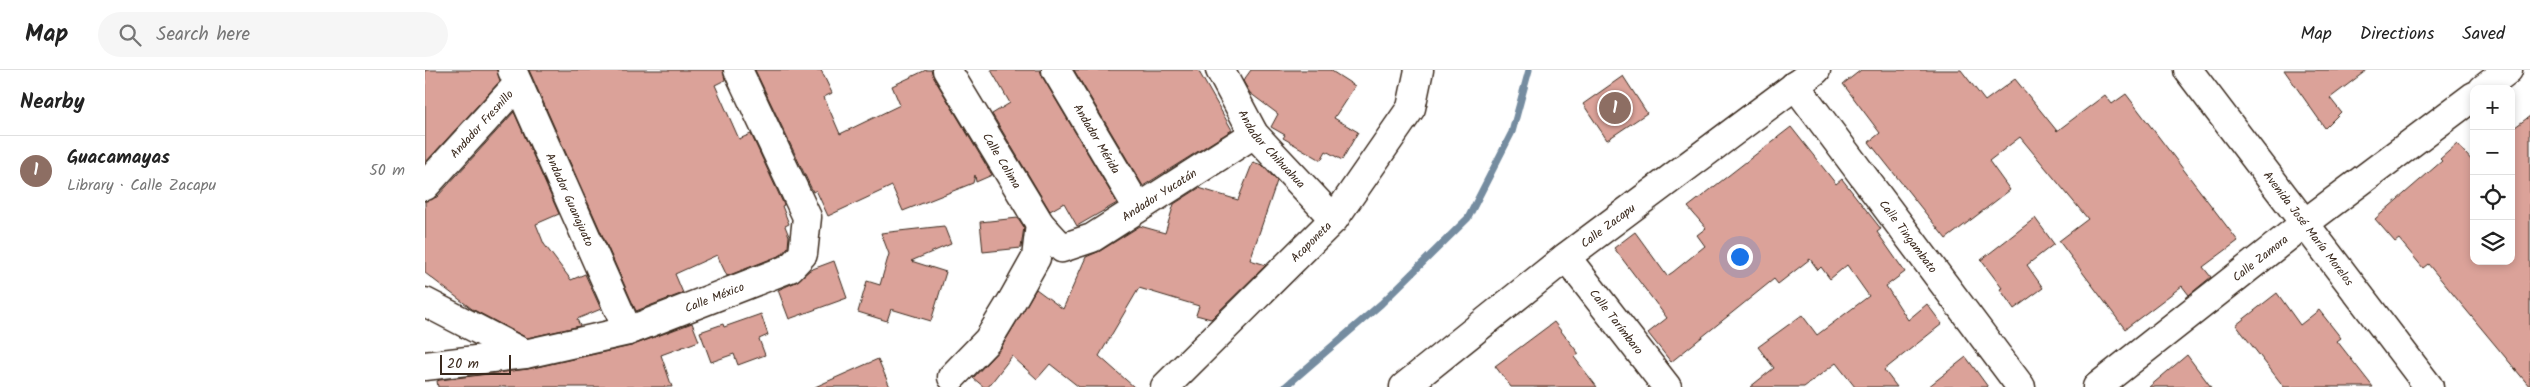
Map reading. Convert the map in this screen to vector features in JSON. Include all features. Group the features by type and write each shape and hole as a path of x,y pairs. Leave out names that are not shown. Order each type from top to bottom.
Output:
{"street":[{"name":"Calle México","path":"425,366 525,354 628,331 790,268 803,254 807,217 737,70"},
{"name":"Calle Colima","path":"947,70 1040,224 1062,248"},
{"name":"Andador Mérida","path":"1056,70 1138,208"},
{"name":"Andador Chihuahua","path":"1220,70 1253,134 1334,219"},
{"name":"Acaponeta","path":"1165,387 1334,219 1411,108 1419,70"},
{"name":"Avenida José María Morelos","path":"2188,70 2429,387"},
{"path":"2488,85 2508,70"},
{"name":"Andador Guanajuato","path":"515,77 628,331"},
{"name":"Andador Fresnillo","path":"425,186 515,77"},
{"name":"Calle Zacapu","path":"1404,387 1566,257 1806,78"},
{"name":"Calle Tingambato","path":"1806,78 2021,387"},
{"name":"Calle Zamora","path":"2097,387 2305,223 2470,99"},
{"name":"Andador Yucatán","path":"1062,248 1092,238 1253,134"},
{"path":"952,377 988,340 1013,299 1036,258 1040,224"},
{"name":"Calle Tarímbaro","path":"1566,257 1667,387"},
{"path":"425,302 525,354"}],"building":[{"path":"425,70 497,70 500,81 425,163"},
{"path":"529,70 723,70 725,80 715,85 739,139 751,134 784,205 782,206 789,224 785,226 789,236 788,247 781,255 727,276 717,255 675,274 683,293 636,311"},
{"path":"755,70 821,70 832,93 824,97 840,134 900,105 892,86 926,70 931,70 992,175 976,182 975,175 973,183 903,211 892,186 828,216 816,190 813,192"},
{"path":"991,70 1040,70 1117,203 1077,226 1064,203 1050,211 992,114 1010,103"},
{"path":"1074,70 1198,70 1232,130 1143,186"},
{"path":"1251,70 1330,70 1355,86 1334,118 1358,132 1342,160 1326,151 1321,160 1283,138 1285,135 1271,127 1278,114 1250,93 1243,81"},
{"path":"1861,70 1961,70 1985,101 2015,79 2057,131 2105,95 2112,104 2126,94 2238,241 2203,267 2211,277 2189,295 2182,286 2125,329 2059,241 2088,219 2020,137 1989,161 2010,190 1946,239 1869,142 1880,133 1843,84"},
{"path":"2284,70 2367,70 2330,98 2341,112 2325,128"},
{"path":"1623,76 1647,113 1607,140 1583,104"},
{"path":"514,112 559,214 536,224 544,244 571,280 585,274 601,309 577,319 580,326 527,338 472,309 425,273 425,201 437,197"},
{"path":"2530,116 2530,387 2428,264 2423,268 2399,239 2395,242 2375,219 2442,161 2440,159 2457,144 2470,159 2470,265 2515,265 2515,127"},
{"path":"1791,127 1836,184 1842,179 1881,229 1877,232 1905,272 1886,286 1908,320 1927,304 1942,324 1884,370 1897,387 1855,387 1836,363 1804,387 1750,387 1774,368 1758,347 1802,315 1817,335 1869,296 1847,265 1830,279 1821,267 1818,270 1810,259 1778,284 1774,279 1671,362 1648,333 1667,318 1614,248 1635,232 1667,276 1673,272 1705,246 1697,235 1706,228 1688,207"},
{"path":"1253,162 1262,165 1277,181 1250,260 1266,265 1211,319 1196,315 1199,306 1139,288 1099,356 1134,387 1079,387 1050,364 1037,379 1012,356 988,387 984,387 973,378 1001,348 1036,289 1063,309 1086,257 1100,251 1140,226 1165,233 1174,204 1199,188 1238,200"},
{"path":"1018,218 1024,227 1021,248 983,252 980,222"},
{"path":"2035,218 2054,244 2027,265 2043,288 2014,309 2000,289 2002,288 1981,260"},
{"path":"944,226 951,244 911,261 946,272 931,321 891,309 887,321 858,312 867,281 880,285 889,254 881,233"},
{"path":"834,261 847,298 789,319 778,290 796,282 810,270"},
{"path":"2277,293 2300,325 2319,310 2341,338 2337,341 2373,387 2284,387 2236,325"},
{"path":"761,314 768,335 759,339 765,355 738,365 734,354 711,362 700,332 723,324 724,327"},
{"path":"1554,322 1579,354 1574,357 1597,387 1511,387 1495,366"},
{"path":"692,323 699,341 661,355 672,387 438,387 437,381 440,380 528,369 631,346"},
{"path":"2187,355 2211,387 2149,387"},
{"path":"1966,357 1988,387 1928,387"},
{"path":"878,359 890,387 815,387"}],"waterway":[{"path":"1285,387 1381,304 1468,218 1512,132 1529,70"}],"place":[{"name":"Guacamayas","path":"1615,108"}]}
